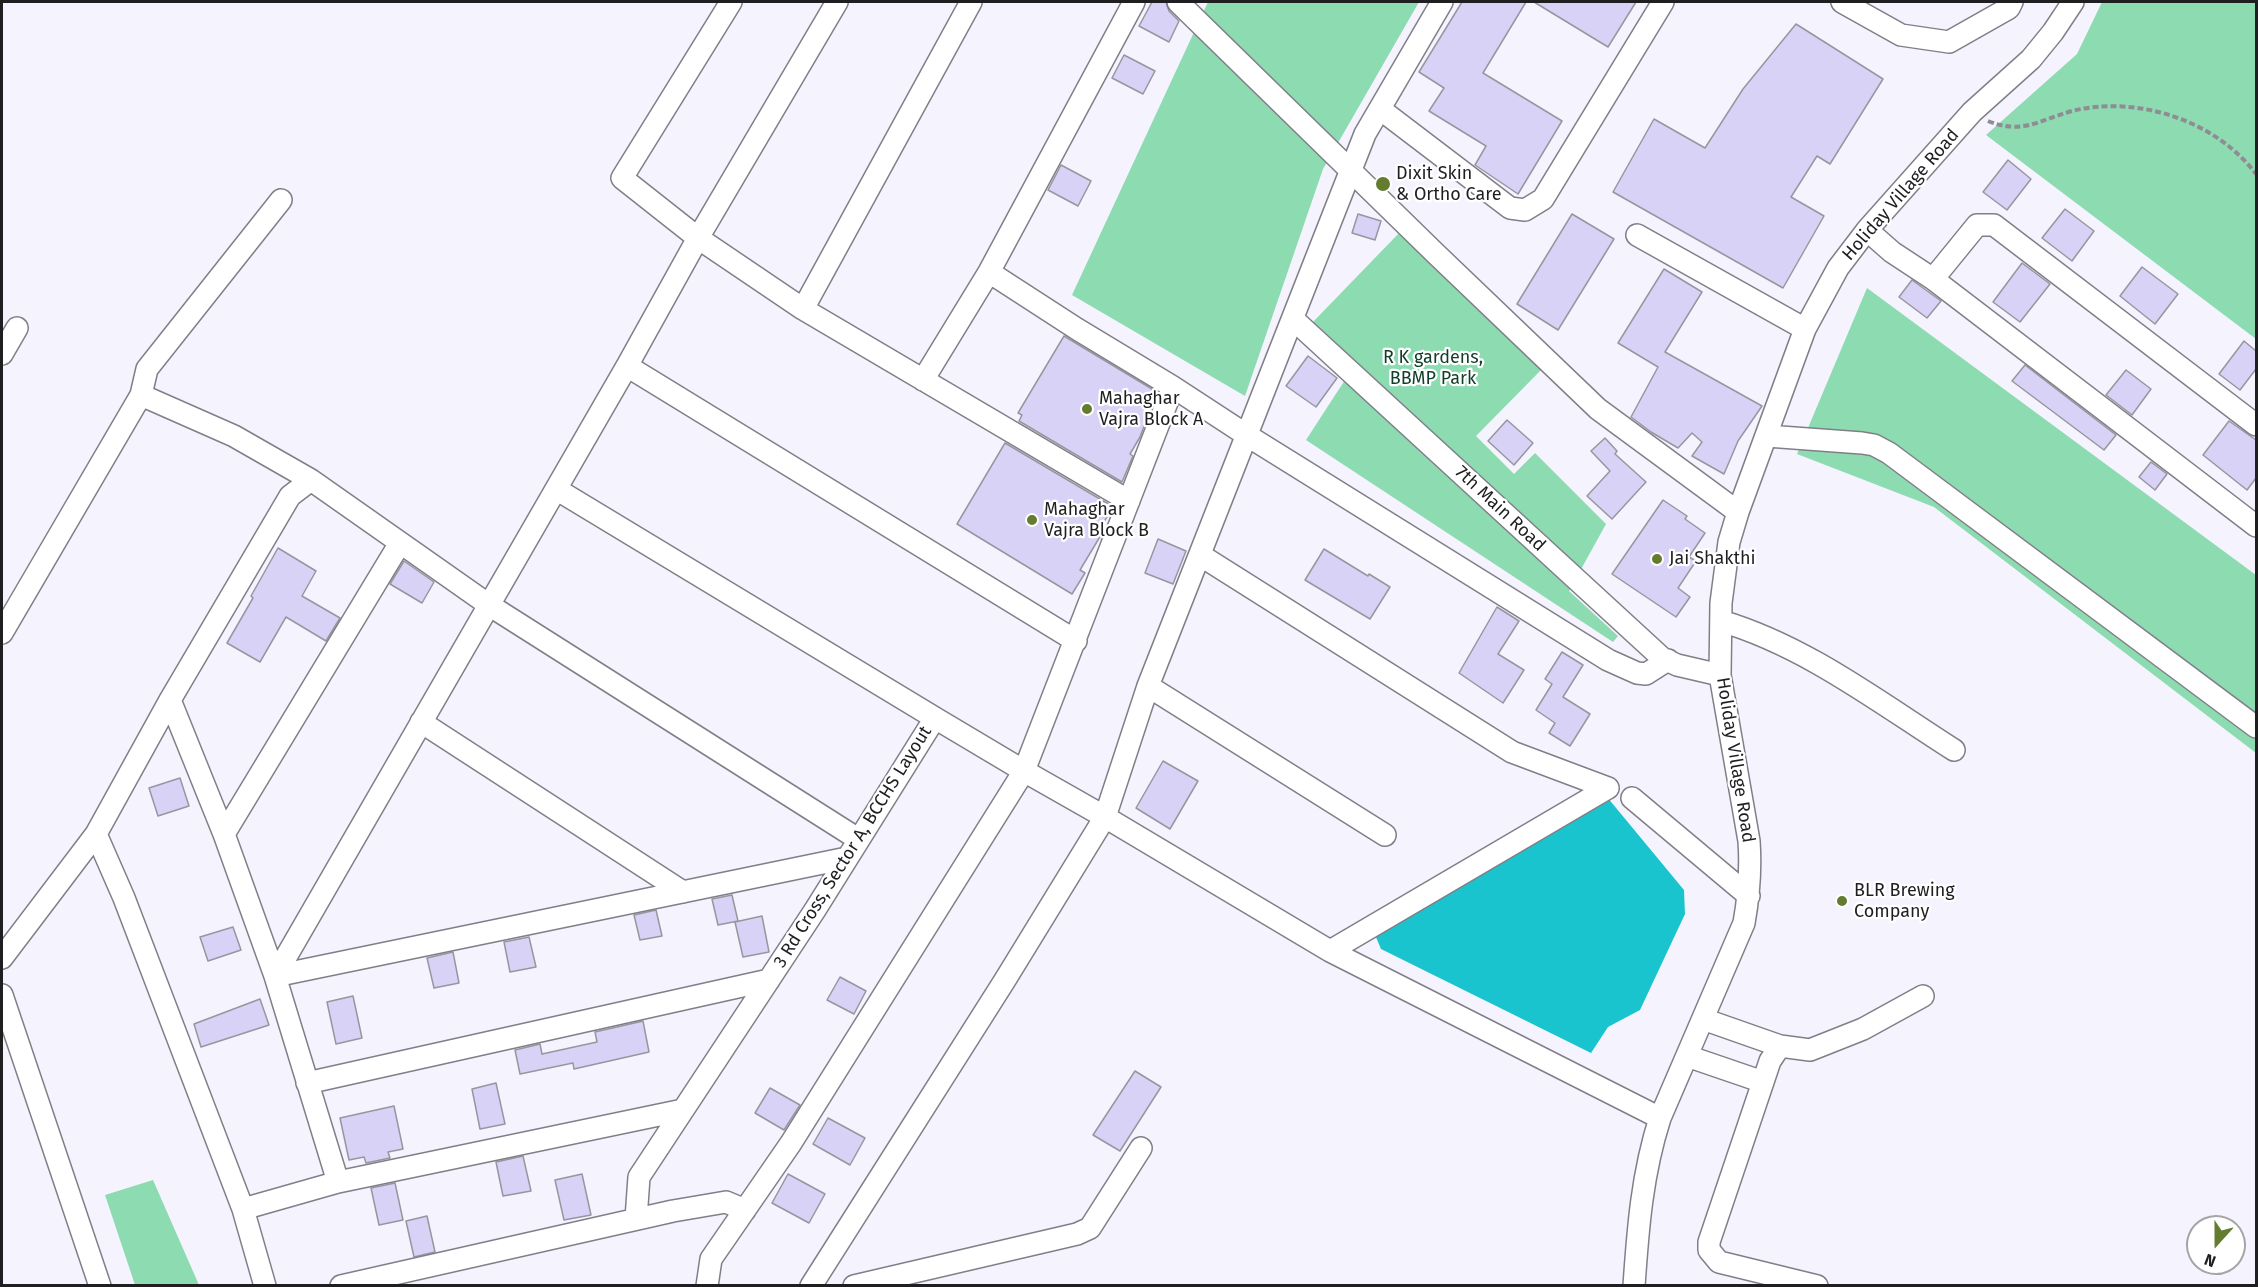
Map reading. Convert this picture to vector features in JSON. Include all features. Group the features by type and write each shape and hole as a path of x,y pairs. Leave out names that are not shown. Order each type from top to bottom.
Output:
{"street":[{"path":"731,2 622,178 698,238 803,309 1129,501"},
{"path":"275,976 627,366 698,238 837,2"},
{"path":"803,309 971,2"},
{"path":"923,380 989,272 1134,2"},
{"path":"1178,2 1598,409 1738,512"},
{"path":"811,1286 1106,817 1148,686 1365,134 1442,2"},
{"path":"1380,109 1510,208 1524,210 1543,199 1663,2"},
{"path":"1842,2 1901,35 1949,42 2009,8 2012,2"},
{"name":"Holiday Village Road","path":"1634,1286 1640,1201 1652,1144 1660,1118 1744,923 1749,896 1751,867 1749,840 1720,675 1721,603 1730,542 1738,512 1805,329 1838,268 1867,230 1972,112 2031,59 2053,32 2071,2"},
{"path":"2,633 141,396 147,369 281,200"},
{"path":"1933,279 1977,225 1994,225 2256,425"},
{"path":"1867,230 1892,252 1933,279 2256,526"},
{"path":"1637,235 1805,329"},
{"path":"989,272 1608,660 1637,673 1646,674 1668,660"},
{"name":"7th Main Road","path":"1293,319 1662,658 1677,665 1720,675"},
{"path":"2,354 17,328"},
{"path":"627,366 1076,641"},
{"path":"707,1286 711,1259 790,1143 1023,771 1076,641 1173,387"},
{"path":"141,396 234,436 311,480 489,605 858,839"},
{"path":"1767,436 1862,443 1875,445 1889,453 2256,727"},
{"path":"2,958 96,834 170,700 290,496 311,480"},
{"path":"556,489 935,718"},
{"path":"224,834 400,543"},
{"path":"1200,555 1512,752 1608,788 1330,951"},
{"path":"1721,621 1748,629 1827,668 1954,750"},
{"path":"1148,686 1384,835"},
{"path":"170,700 224,834 275,976 338,1182"},
{"name":"3 Rd Cross, Sector A, BCCHS Layout","path":"636,1220 639,1177 769,980 935,718 1330,951 1660,1118"},
{"path":"421,722 682,892"},
{"path":"1632,798 1749,896"},
{"path":"96,834 124,898 243,1209 265,1286"},
{"path":"275,976 847,858"},
{"path":"307,1083 769,980"},
{"path":"2,995 100,1286"},
{"path":"1703,1019 1780,1046 1810,1050 1863,1029 1923,996"},
{"path":"1780,1046 1770,1061 1712,1232 1709,1251 1719,1262 1816,1286"},
{"path":"1687,1056 1763,1082"},
{"path":"243,1209 338,1182 683,1110"},
{"path":"854,1286 1077,1234 1090,1228 1141,1148"},
{"path":"341,1286 726,1202 745,1210"}],"path":[{"path":"1972,112 1991,123 2012,128 2026,127 2073,111 2095,107 2128,107 2161,112 2192,124 2221,141 2256,174"}],"green space":[{"path":"1208,2 1419,2 1323,169 1245,396 1072,295"},
{"path":"2102,2 2256,2 2256,339 1986,135 2077,54"},
{"name":"R K gardens, BBMP Park","path":"1402,230 1543,368 1476,436 1514,474 1535,453 1606,524 1569,591 1618,636 1613,642 1306,440 1356,363 1312,323"},
{"path":"1867,288 2256,575 2256,753 1934,507 1797,454"},
{"path":"153,1180 199,1285 135,1285 105,1195"}],"water":[{"path":"1607,797 1684,890 1685,914 1640,1010 1608,1027 1591,1053 1381,949 1373,930"}],"building":[{"path":"1152,2 1166,2 1169,11 1179,21 1169,42 1139,26"},
{"path":"1462,2 1526,2 1483,73 1562,121 1518,194 1475,165 1486,146 1429,111 1444,88 1419,72"},
{"path":"1534,2 1636,2 1608,47"},
{"path":"1796,24 1883,79 1830,164 1817,156 1791,197 1824,216 1783,288 1613,192 1654,119 1705,148 1743,89"},
{"path":"1124,55 1155,71 1143,94 1112,78"},
{"path":"2008,160 2031,179 2007,210 1983,192"},
{"path":"1061,165 1091,181 1078,206 1048,190"},
{"path":"2065,209 2094,231 2072,261 2042,238"},
{"path":"1358,214 1381,221 1375,240 1352,233"},
{"path":"1572,214 1614,239 1558,330 1517,304"},
{"path":"2022,263 2050,284 2020,322 1993,302"},
{"path":"2142,267 2178,294 2155,324 2120,296"},
{"path":"1664,269 1702,292 1665,352 1762,406 1738,441 1724,474 1692,456 1702,442 1692,433 1678,448 1631,417 1658,367 1618,343"},
{"path":"1912,280 1941,301 1927,318 1899,297"},
{"name":"Mahaghar Vajra Block A","path":"1064,336 1157,392 1140,437 1130,454 1133,456 1122,482 1019,421 1022,415 1018,413"},
{"path":"2244,341 2256,351 2256,369 2240,390 2219,374"},
{"path":"1308,356 1337,378 1316,407 1286,386"},
{"path":"2025,365 2116,435 2104,450 2012,381"},
{"path":"2126,370 2151,389 2132,415 2106,395"},
{"path":"1507,420 1533,443 1514,465 1488,441"},
{"path":"2229,421 2256,440 2256,478 2247,490 2203,455"},
{"path":"1605,438 1617,451 1615,454 1646,482 1612,519 1587,496 1610,471 1591,451"},
{"name":"Mahaghar Vajra Block B","path":"1005,443 1110,505 1105,513 1108,515 1098,532 1101,535 1080,570 1085,573 1072,594 957,524"},
{"path":"2151,462 2167,474 2155,490 2139,477"},
{"name":"Jai Shakthi","path":"1663,500 1687,516 1685,519 1705,533 1689,557 1696,561 1678,588 1690,597 1676,617 1612,574"},
{"path":"1158,539 1186,551 1173,584 1145,573"},
{"path":"278,548 316,571 302,596 340,618 326,641 286,617 260,662 227,643"},
{"path":"1324,549 1390,587 1370,619 1305,580"},
{"path":"404,561 434,582 422,603 390,584"},
{"path":"1497,607 1519,621 1498,654 1524,670 1503,703 1459,673"},
{"path":"1562,652 1583,665 1563,697 1590,714 1570,746 1549,733 1555,723 1536,710 1552,684 1545,679"},
{"path":"1163,761 1198,781 1170,829 1136,808"},
{"path":"180,778 189,806 158,816 149,788"},
{"path":"732,895 738,921 718,925 712,899"},
{"path":"656,910 662,936 640,940 634,915"},
{"path":"762,916 769,952 743,957 735,922"},
{"path":"233,927 241,950 208,961 200,937"},
{"path":"529,937 536,967 510,972 504,942"},
{"path":"453,952 459,983 434,988 427,958"},
{"path":"840,977 866,991 854,1014 827,1000"},
{"path":"353,996 362,1038 336,1044 327,1002"},
{"path":"260,999 269,1025 201,1047 194,1024"},
{"path":"643,1021 649,1052 574,1069 573,1063 520,1074 515,1050 540,1044 542,1054 597,1042 595,1032"},
{"path":"1135,1071 1161,1087 1120,1151 1093,1135"},
{"path":"496,1083 505,1124 480,1129 472,1089"},
{"path":"770,1088 800,1105 784,1130 755,1113"},
{"path":"394,1106 403,1149 388,1152 390,1158 366,1163 364,1157 349,1160 340,1118"},
{"path":"828,1118 865,1138 850,1165 813,1144"},
{"path":"523,1156 531,1191 503,1196 496,1162"},
{"path":"582,1174 591,1215 564,1220 555,1180"},
{"path":"788,1174 825,1194 809,1223 772,1203"},
{"path":"395,1183 403,1220 379,1225 371,1188"},
{"path":"427,1216 435,1252 414,1257 406,1221"}],"place":[{"name":"Dixit Skin & Ortho Care","path":"1383,184"},
{"name":"Mahaghar Vajra Block A","path":"1087,409"},
{"name":"Mahaghar Vajra Block B","path":"1032,520"},
{"name":"Jai Shakthi","path":"1657,559"},
{"name":"BLR Brewing Company","path":"1842,901"}]}
